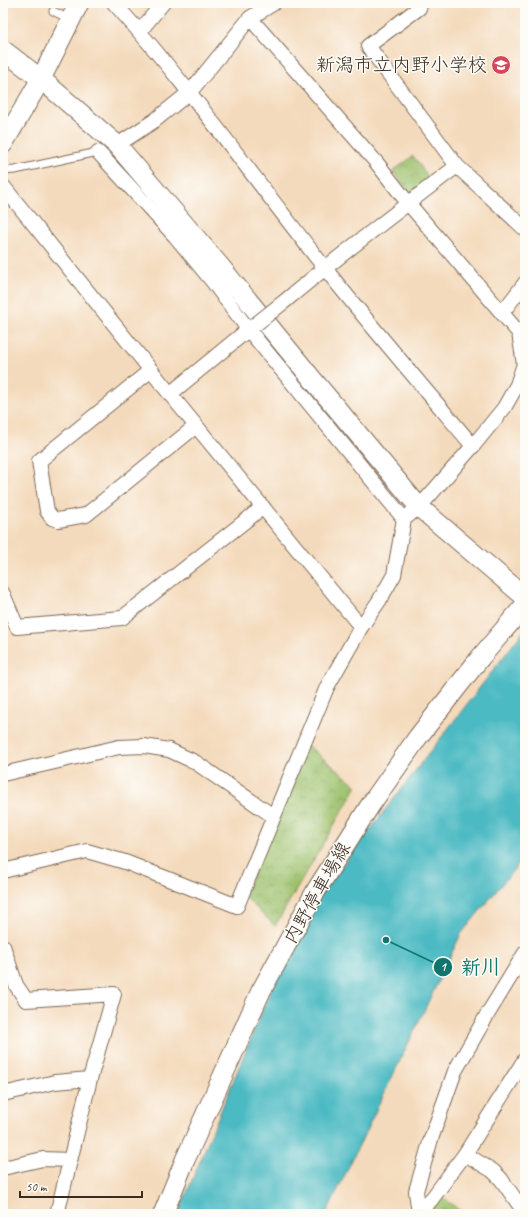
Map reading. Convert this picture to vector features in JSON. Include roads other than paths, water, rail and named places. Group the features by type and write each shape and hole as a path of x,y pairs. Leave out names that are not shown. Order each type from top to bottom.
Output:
{"street":[{"path":"114,3 190,92 325,268 473,446"},
{"path":"140,32 163,3"},
{"path":"117,145 154,121 190,92 250,18 274,3"},
{"path":"421,3 419,8 368,46 457,166 525,229"},
{"path":"3,144 41,79 75,11"},
{"path":"3,871 87,851 125,862 238,906 273,816 327,687 361,627 379,601 394,575 404,519 419,507 473,446 504,408 517,385 524,364 519,333 408,203 376,162 250,18"},
{"path":"3,50 41,79 117,145 219,265 419,507 443,529 525,597"},
{"path":"98,152 176,236 213,282 252,326 404,519"},
{"path":"170,394 325,268 457,166"},
{"path":"3,186 170,394 361,627"},
{"path":"502,313 525,283"},
{"path":"151,370 39,461 47,511 52,518 58,520 86,515 196,426"},
{"path":"3,594 17,627 122,618 263,507"},
{"name":"内野停車場線","path":"163,1214 188,1153 261,991 317,889 371,804 418,737 480,658 525,605"},
{"path":"3,774 119,748 144,746 169,750 195,762 273,816"},
{"path":"3,946 16,985 26,1000 114,994 90,1079 57,1214"},
{"path":"419,1214 416,1191 430,1139 455,1071 525,953"},
{"path":"419,1214 465,1154 524,1062"},
{"path":"3,1094 55,1082 90,1079"},
{"path":"465,1154 493,1171 502,1179 525,1213"},
{"path":"3,1168 43,1159 70,1160"}],"lane":[{"path":"53,11 75,11"},
{"path":"3,171 15,170 98,152"}],"water":[{"path":"525,629 525,856 461,934 326,1214 178,1214 300,920"}],"place":[{"name":"新潟市立内野小学校","path":"501,65"},
{"name":"新川","path":"386,940"}]}
